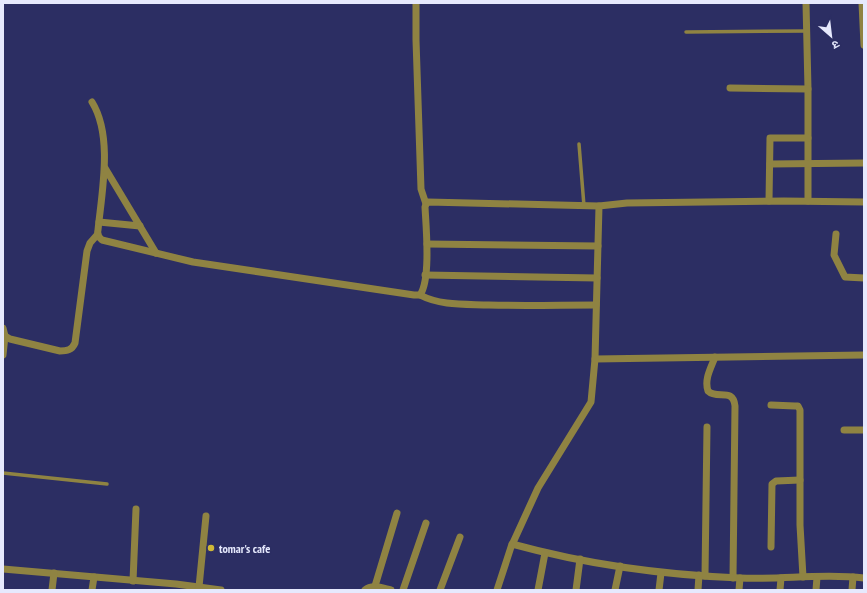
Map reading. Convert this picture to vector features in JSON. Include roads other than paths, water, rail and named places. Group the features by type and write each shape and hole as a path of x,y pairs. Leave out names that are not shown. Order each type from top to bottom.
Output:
{"street":[{"path":"416,3 421,189 426,204 425,275 423,288 420,295"},
{"path":"806,3 808,201"},
{"path":"862,3 864,45"},
{"path":"730,88 808,89"},
{"path":"5,336 10,339 60,351 66,351 73,347 75,343 87,251 90,243 97,234 99,222 104,167 105,152 103,137 97,111 92,102"},
{"path":"769,201 770,138 808,138"},
{"path":"770,164 864,163"},
{"path":"104,167 156,253"},
{"path":"426,204 432,202 600,206 627,203 769,201 864,202"},
{"path":"497,590 512,544 538,488 591,402 595,359 600,206"},
{"path":"99,222 140,226"},
{"path":"97,234 102,240 193,262 420,295 437,302 450,304 514,306 596,305"},
{"path":"836,234 834,255 845,277 864,278"},
{"path":"426,244 598,246"},
{"path":"425,275 597,278"},
{"path":"3,328 5,336 3,355"},
{"path":"595,359 864,355"},
{"path":"715,357 706,387 708,391 713,394 731,396 734,398 735,406 736,578 739,590"},
{"path":"771,405 795,406 799,408 800,525 803,577"},
{"path":"698,590 702,576 707,427"},
{"path":"844,430 864,430"},
{"path":"771,547 772,484 776,481 800,480"},
{"path":"133,581 136,509"},
{"path":"375,586 397,514"},
{"path":"199,587 206,516"},
{"path":"403,590 426,523"},
{"path":"440,590 460,536"},
{"path":"512,544 545,553 661,573 736,578 817,576 864,578"},
{"path":"538,590 545,553"},
{"path":"576,590 580,559"},
{"path":"615,590 620,566"},
{"path":"3,569 133,581 165,587 199,587 221,590"},
{"path":"659,590 661,573"},
{"path":"52,590 54,574"},
{"path":"816,590 817,576"},
{"path":"92,590 94,577"},
{"path":"852,590 853,577"},
{"path":"780,590 781,578"},
{"path":"365,590 375,586 391,590"}],"lane":[{"path":"686,32 807,31"},
{"path":"578,144 584,206"},
{"path":"3,473 107,484"}],"place":[{"name":"tomar's cafe","path":"211,548"}]}
